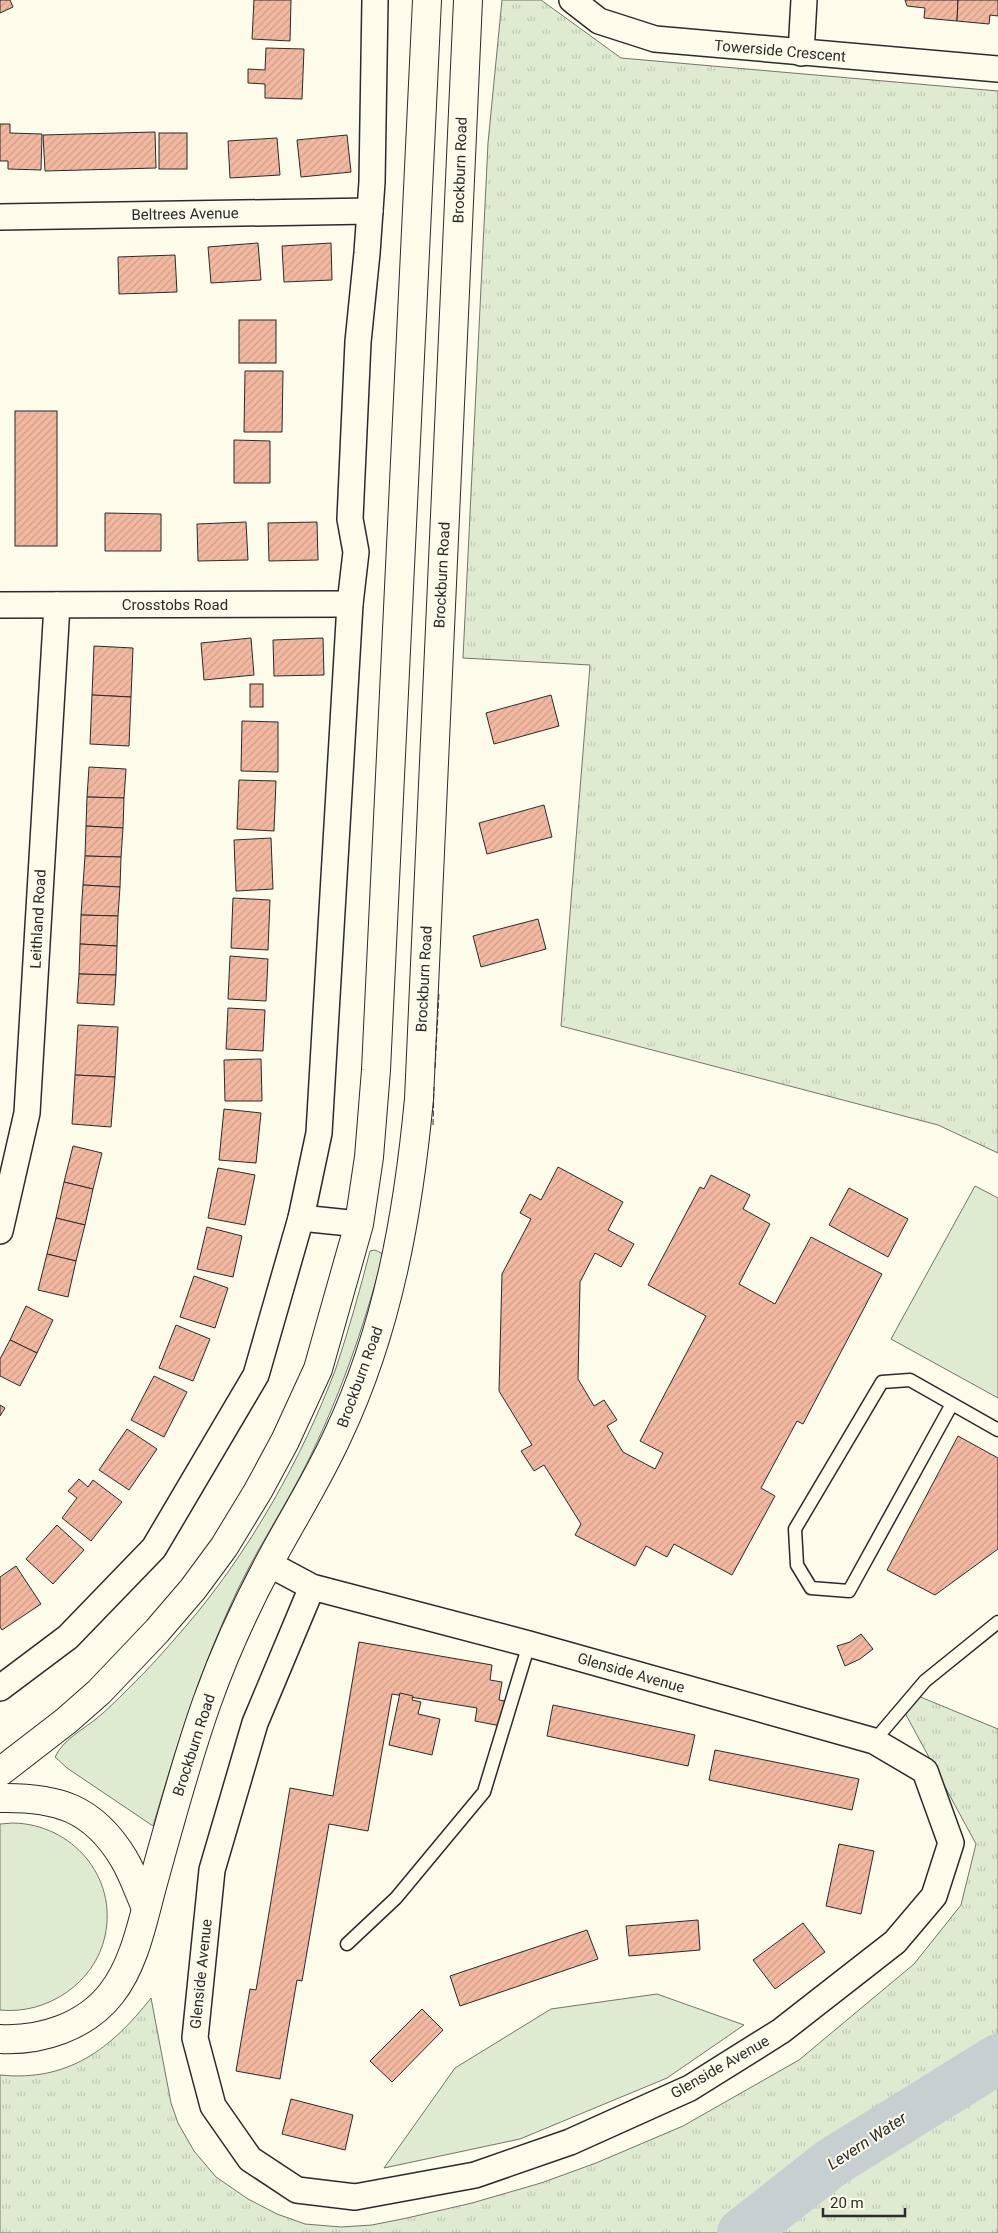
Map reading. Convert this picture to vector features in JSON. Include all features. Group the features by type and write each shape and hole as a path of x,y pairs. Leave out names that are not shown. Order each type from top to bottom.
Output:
{"street":[{"path":"0,1688 68,1637 154,1548 256,1375 301,1218 319,1133 350,604 356,552 350,519 358,342 370,211 376,0"},
{"path":"0,1772 66,1721 99,1692 157,1631 193,1589 224,1547 286,1441 318,1368 359,1224 373,1118 427,0"},
{"name":"Brockburn Road","path":"0,2039 40,2037 81,2021 98,2008 111,1994 124,1974 146,1908 193,1743 208,1699 229,1644 269,1564 318,1476 358,1386 378,1329 402,1234 410,1188 419,1100 468,0"},
{"name":"Towerside Crescent","path":"572,0 599,21 655,40 998,69"},
{"path":"801,53 804,0"},
{"name":"Beltrees Avenue","path":"0,217 370,211"},
{"path":"408,407 449,409"},
{"name":"Crosstobs Road","path":"0,605 350,604"},
{"name":"Leithland Road","path":"0,1231 27,1113 57,605"},
{"path":"301,1218 359,1224 402,1234"},
{"name":"Glenside Avenue","path":"269,1564 312,1587 529,1644 874,1741 925,1771 951,1843 934,1896 895,1942 789,2025 690,2088 570,2142 475,2176 356,2197 297,2190 250,2159 213,2106 194,2038 212,1870 255,1723 312,1587"},
{"path":"0,1798 28,1797 52,1800 75,1808 110,1838 125,1859 146,1908"}],"lane":[{"path":"952,1404 849,1591 811,1588 797,1565 795,1529 882,1382 910,1380 998,1430"},
{"path":"874,1741 925,1681 998,1622"},
{"path":"347,1944 396,1898 484,1792 529,1644"}],"green space":[{"path":"502,0 541,0 621,58 998,91 998,1153 938,1125 561,1026 590,665 463,658 488,143"},
{"path":"975,1186 998,1198 998,1398 891,1339"},
{"path":"375,1250 383,1254 368,1309 340,1389 305,1467 239,1587 213,1645 171,1765 153,1826 67,1768 55,1757 68,1740 108,1709 165,1651 209,1598 252,1536 290,1470 323,1402 336,1368 370,1251"},
{"path":"918,1696 998,1729 998,2233 0,2233 0,2075 24,2076 47,2073 67,2067 86,2058 104,2047 120,2033 151,1998 171,2103 178,2123 194,2151 216,2177 248,2199 277,2214 305,2224 341,2227 372,2225 472,2203 541,2183 596,2163 683,2126 799,2060 914,1964 961,1905 976,1844 905,1713"},
{"path":"13,1823 34,1826 54,1833 71,1844 86,1858 97,1875 104,1894 107,1914 105,1936 100,1953 80,1981 51,2001 35,2007 18,2010 0,2010 0,1824"},
{"path":"657,1994 744,2025 667,2078 520,2139 384,2168 455,2068 551,2009"}],"building":[{"path":"0,0 10,0 13,7 0,13"},
{"path":"254,0 291,0 290,41 252,39"},
{"path":"905,0 958,0 957,21 924,18 925,8 907,6"},
{"path":"958,0 998,0 998,16 990,15 989,24 957,21"},
{"path":"266,48 304,49 302,99 265,98 265,84 248,83 248,69 265,70"},
{"path":"0,124 10,124 10,133 42,134 41,170 8,169 8,161 0,161"},
{"path":"155,132 156,168 45,171 43,135"},
{"path":"159,133 187,133 187,169 159,169"},
{"path":"347,135 351,172 301,177 297,140"},
{"path":"277,138 280,175 230,178 228,141"},
{"path":"258,243 261,280 211,283 208,247"},
{"path":"331,243 332,280 284,282 282,246"},
{"path":"175,255 177,292 119,294 118,257"},
{"path":"239,320 276,320 276,363 239,363"},
{"path":"245,371 283,371 282,432 244,432"},
{"path":"15,411 57,411 57,546 15,546"},
{"path":"234,440 270,441 270,483 234,483"},
{"path":"105,513 161,514 161,551 105,551"},
{"path":"246,522 248,560 198,561 197,524"},
{"path":"317,522 318,560 269,561 268,523"},
{"path":"251,638 254,675 204,680 201,643"},
{"path":"323,638 324,675 274,676 273,640"},
{"path":"94,646 133,648 131,697 92,695"},
{"path":"250,684 263,684 263,707 250,707"},
{"path":"92,695 131,697 129,746 90,744"},
{"path":"551,695 559,726 494,744 486,713"},
{"path":"242,721 278,722 278,772 241,771"},
{"path":"89,767 126,769 124,798 87,797"},
{"path":"239,780 276,781 274,831 237,829"},
{"path":"87,797 124,798 123,828 86,826"},
{"path":"544,805 552,837 487,854 479,823"},
{"path":"86,826 123,828 121,857 85,856"},
{"path":"271,838 273,889 236,891 234,840"},
{"path":"85,856 121,857 120,887 83,885"},
{"path":"83,885 120,887 118,916 81,915"},
{"path":"233,898 270,900 268,950 231,948"},
{"path":"81,915 118,916 117,946 80,944"},
{"path":"538,919 546,949 481,967 473,936"},
{"path":"80,944 117,946 116,975 79,974"},
{"path":"230,956 268,959 266,1001 228,999"},
{"path":"79,974 116,975 114,1005 77,1003"},
{"path":"228,1008 265,1010 263,1051 226,1049"},
{"path":"78,1025 118,1027 115,1077 75,1075"},
{"path":"261,1059 262,1101 225,1101 224,1060"},
{"path":"75,1075 115,1077 111,1127 72,1124"},
{"path":"224,1109 261,1113 256,1163 219,1160"},
{"path":"73,1146 102,1153 93,1189 64,1182"},
{"path":"558,1167 623,1202 608,1230 634,1244 621,1267 595,1253 580,1282 578,1379 594,1406 604,1400 617,1420 607,1426 623,1452 655,1469 663,1453 640,1441 706,1316 648,1285 700,1187 704,1189 711,1175 750,1195 743,1209 770,1224 739,1284 775,1304 811,1237 882,1274 803,1424 797,1421 761,1488 775,1496 732,1575 674,1544 667,1557 646,1546 635,1566 575,1535 581,1524 544,1465 534,1471 521,1451 532,1445 499,1391 502,1274 531,1219 520,1213 530,1194 541,1200"},
{"path":"218,1168 255,1175 245,1225 208,1218"},
{"path":"64,1182 93,1189 85,1225 56,1218"},
{"path":"849,1188 908,1219 888,1257 829,1225"},
{"path":"56,1218 85,1225 76,1261 47,1254"},
{"path":"207,1227 242,1236 233,1277 197,1269"},
{"path":"47,1254 76,1261 68,1297 38,1290"},
{"path":"194,1276 228,1288 215,1328 180,1317"},
{"path":"26,1306 53,1320 37,1353 10,1340"},
{"path":"176,1325 210,1339 193,1381 159,1368"},
{"path":"10,1340 37,1353 20,1386 0,1376 0,1359"},
{"path":"154,1376 187,1392 164,1437 131,1420"},
{"path":"0,1405 5,1408 0,1416"},
{"path":"127,1429 157,1449 129,1490 99,1470"},
{"path":"958,1436 998,1458 998,1549 935,1595 887,1570"},
{"path":"79,1479 88,1487 93,1480 122,1502 91,1541 62,1518 77,1498 68,1491"},
{"path":"57,1525 84,1550 53,1584 26,1559"},
{"path":"16,1566 41,1604 2,1630 0,1627 0,1577"},
{"path":"861,1634 873,1649 860,1659 845,1666 837,1646 850,1642"},
{"path":"359,1642 492,1665 490,1680 502,1682 499,1700 505,1701 501,1726 475,1721 477,1708 392,1694 368,1831 329,1824 302,1981 297,1980 280,2079 236,2071 250,1989 256,1990 290,1788 333,1796"},
{"path":"400,1693 413,1696 412,1700 421,1702 418,1714 440,1719 432,1755 389,1745"},
{"path":"553,1705 695,1735 688,1766 547,1736"},
{"path":"715,1750 859,1779 852,1810 709,1780"},
{"path":"839,1844 874,1851 861,1914 826,1906"},
{"path":"698,1920 700,1950 629,1956 626,1926"},
{"path":"803,1923 825,1952 775,1989 753,1960"},
{"path":"587,1930 598,1959 460,2006 450,1976"},
{"path":"422,2009 443,2030 392,2082 370,2061"},
{"path":"291,2099 353,2115 345,2150 282,2134"}],"waterway":[{"name":"Levern Water","path":"742,2233 831,2163 998,2059"}],"fence":[{"path":"435,1068 439,993"},
{"path":"433,1125 434,1087"}]}
